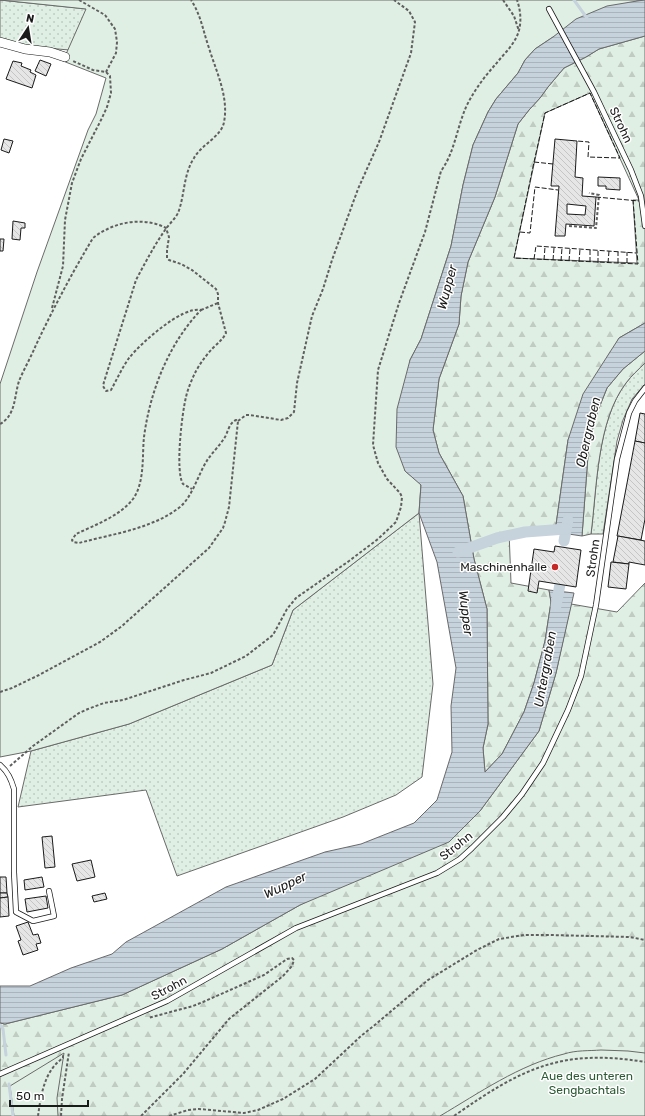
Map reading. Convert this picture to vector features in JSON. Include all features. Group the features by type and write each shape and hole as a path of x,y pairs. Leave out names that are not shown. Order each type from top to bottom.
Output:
{"street":[{"path":"0,42 25,49 50,52 65,57"}],"lane":[{"name":"Strohn","path":"549,9 588,80 638,186 641,196 645,226"},
{"name":"Strohn","path":"0,1074 70,1045 167,1001 296,928 437,874 454,864 472,848 511,808 543,763 568,710 581,676 596,605 619,453 629,413 635,401 645,388"},
{"path":"0,765 6,770 11,778 14,789 14,872 16,912 33,921 54,916 49,891"}],"path":[{"path":"79,0 105,15 115,29 117,42 116,53 106,72"},
{"path":"191,0 200,17 220,81 225,117 222,129 198,152 189,165 177,215 166,228 136,280 104,382 103,386 106,391 111,390 128,359 151,336 168,323 188,311 196,309 201,310"},
{"path":"218,303 201,310 192,320 176,343 157,386 146,426 140,479 136,494 121,510 76,534 73,541 79,543 125,531 155,521 171,513 189,496 202,470 234,421 238,421 246,415 281,420 288,418 294,412 297,383 312,316 358,189 379,142 411,53 415,22 409,11 394,0"},
{"path":"503,0 514,16 519,32"},
{"path":"6,770 33,746 88,709 104,703 123,700 206,674 237,661 254,651 273,634 291,603 302,592 354,557 393,526 397,520 402,497 387,479 378,463 374,450 373,427 378,370 399,303 425,232 441,171 445,166 463,115 482,81 511,45 519,32 520,16 518,0"},
{"path":"51,313 63,266 65,220 72,183 81,159 110,99 111,81 110,76 106,72 93,70 65,57"},
{"path":"569,226 596,228 598,195 589,193"},
{"path":"0,424 4,422 11,413 19,381 51,313 93,238 97,234 118,224 148,222 166,228"},
{"path":"166,228 169,237 167,258 186,267 216,289 226,333 221,341 206,356 196,372 188,388 184,404 180,445 180,476 183,484 192,489"},
{"path":"0,692 39,675 100,642 122,626 209,548 226,522 229,507 238,421"},
{"path":"169,1116 188,1110 199,1109 244,1113 258,1110 283,1099 315,1079 361,1036 428,980 465,956 499,938 524,935 556,935 630,937 645,940"},
{"path":"141,1116 183,1074 229,1019 283,976 292,966 294,960 292,958 287,959 264,975 193,1006 143,1019"},
{"path":"61,1116 70,1045"},
{"path":"38,1116 39,1101 47,1078 56,1063 63,1058 63,1048"},
{"path":"454,1116 516,1077 544,1065 571,1059 594,1057 619,1058 645,1062"}],"green space":[{"path":"0,0 87,9 69,50 25,46 0,38"},
{"path":"0,0 645,0 637,1 553,37 535,49 525,60 518,73 496,99 488,112 473,145 463,185 451,246 421,339 410,360 405,471 421,484 419,513 293,610 272,665 129,724 31,751 0,757 0,384 37,272 88,130 96,114 106,78 63,61 86,9"},
{"path":"645,36 645,323 619,338 568,440 555,532 509,531 511,583 549,590 551,602 545,641 534,683 524,712 502,754 485,772 483,748 488,724 487,609 474,559 463,496 439,453 433,430 439,379 459,324 461,296 468,262 495,197 518,124 564,68 599,49","holes":["590,93 639,200 633,200 637,263 514,258 545,113"]},
{"path":"645,351 645,363 626,383 616,398 609,416 600,455 591,534 582,536 589,442 597,413 607,388 623,369"},
{"path":"645,363 645,384 632,399 623,420 617,441 603,534 591,534 600,455 609,416 616,398 626,383"},
{"path":"419,513 433,684 422,777 396,795 343,817 177,876 146,790 18,807 31,751 129,724 272,665 293,610"},
{"path":"645,583 645,1064 495,1116 0,1116 0,1023 5,1024 122,995 222,949 300,905 480,811 539,731 556,673 571,604 617,612"},
{"name":"Aue des unteren Sengbachtals","path":"601,1050 645,1053 645,1116 440,1116 500,1080 531,1065 578,1051"},
{"path":"64,1053 57,1098 58,1116 14,1116 10,1086"}],"water":[{"name":"Wupper","path":"645,0 645,36 599,49 564,68 518,124 495,197 468,262 461,296 459,324 439,379 433,430 439,453 463,496 474,559 487,609 488,724 483,748 485,772 502,754 524,712 534,683 545,641 551,602 549,590 574,593 556,673 539,731 480,811 449,842 300,905 222,949 122,995 5,1024 0,1023 0,986 30,986 71,968 112,954 126,942 226,887 325,852 361,844 414,823 437,800 452,752 451,706 456,668 437,562 419,513 421,485 405,471 396,447 397,409 410,360 421,339 451,246 463,185 473,145 488,112 496,99 518,73 525,60 535,49 576,19 607,6"},
{"path":"645,323 645,351 623,369 607,388 597,413 589,442 582,536 555,532 568,440 583,394 619,338"}],"building":[{"path":"40,60 51,64 46,76 35,71"},
{"path":"13,61 22,63 21,66 31,70 30,72 36,75 32,88 6,79"},
{"path":"4,139 13,141 9,153 1,150"},
{"path":"555,139 577,141 575,177 583,178 582,196 596,197 594,226 566,224 565,236 555,236 559,186 551,186","holes":["567,204 586,206 585,215 567,214"]},
{"path":"598,177 620,178 620,190 606,189 606,186 598,186"},
{"path":"13,221 25,223 25,228 21,228 20,240 12,239"},
{"path":"0,239 4,239 3,251 0,251"},
{"path":"640,413 645,414 645,443 635,441"},
{"path":"635,441 645,443 645,519 641,540 617,536"},
{"path":"618,536 645,541 645,565 629,562 629,564 613,562"},
{"name":"Maschinenhalle","path":"555,546 581,550 576,587 539,581 537,593 528,591 534,549 554,552"},
{"path":"611,562 629,564 626,589 608,587"},
{"path":"52,836 55,867 45,868 42,837"},
{"path":"91,860 95,877 77,881 72,864"},
{"path":"0,877 6,877 7,893 0,893"},
{"path":"42,877 44,887 25,890 24,880"},
{"path":"0,893 7,893 8,897 0,898"},
{"path":"105,893 107,899 94,902 92,896"},
{"path":"46,896 48,908 27,912 25,899"},
{"path":"8,897 9,916 0,917 0,898"},
{"path":"28,922 33,935 38,934 41,943 36,944 38,950 23,955 18,941 21,940 16,926"}],"waterway":[{"path":"574,0 587,18"},
{"name":"Obergraben","path":"564,541 568,520"},
{"path":"458,552 497,538 525,532 566,529"},
{"name":"Untergraben","path":"556,606 560,584"},
{"path":"0,1025 3,1029 6,1055"},
{"path":"9,1084 13,1116"}],"fence":[{"path":"534,162 545,113 590,93 620,158 588,157 589,142 577,141"},
{"path":"553,164 534,162 514,258 638,264 633,200"},
{"path":"520,232 530,233 535,187 558,190"},
{"path":"596,197 639,201"},
{"path":"534,259 536,246 636,253"},
{"path":"544,260 545,247"},
{"path":"553,260 554,248"},
{"path":"561,261 562,248"},
{"path":"569,261 570,249"},
{"path":"579,262 580,249"},
{"path":"590,250 590,262"},
{"path":"598,251 598,263"},
{"path":"608,263 609,251"},
{"path":"618,252 618,263"},
{"path":"627,252 627,263"}],"place":[{"name":"Maschinenhalle","path":"555,567"}]}
